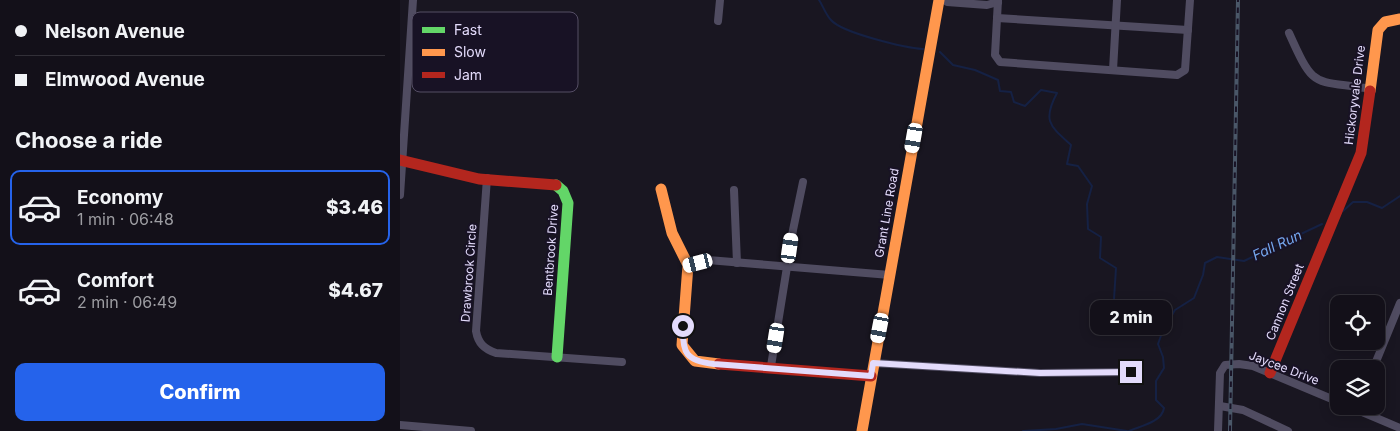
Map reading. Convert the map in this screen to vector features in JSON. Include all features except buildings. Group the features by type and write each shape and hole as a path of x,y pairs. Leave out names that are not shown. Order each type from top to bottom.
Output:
{"street":[{"path":"718,21 720,0"},
{"name":"Grant Line Road","path":"862,431 939,0"},
{"path":"945,0 947,2 987,5 995,1 997,18 995,55 1000,62 1177,75 1185,70 1190,0"},
{"path":"1113,70 1118,0"},
{"path":"997,18 1188,30"},
{"name":"Hickoryvale Drive","path":"1348,186 1364,142 1378,30 1385,22 1400,19"},
{"path":"400,194 412,22"},
{"path":"1288,34 1306,69 1313,78 1323,83 1370,89"},
{"path":"400,66 410,67"},
{"name":"Bentbrook Drive","path":"402,160 436,166 456,174 552,184 562,188 568,198 557,357"},
{"name":"Drawbrook Circle","path":"487,178 477,337 482,346 496,353 622,362"},
{"path":"771,366 803,182"},
{"name":"Cannon Street","path":"1270,373 1348,186"},
{"path":"661,189 672,233 688,265 682,344 690,357 695,361 714,364 771,366 871,376"},
{"path":"734,190 736,263"},
{"path":"688,265 708,260 890,275"},
{"path":"1377,360 1400,303"},
{"path":"873,363 1040,373 1131,372"},
{"name":"Jaycee Drive","path":"1220,406 1222,369 1225,365 1243,364 1270,373 1330,398"},
{"path":"1218,431 1220,406 1243,410 1288,431"},
{"path":"1372,415 1400,428"},
{"path":"400,425 471,431"}],"waterway":[{"path":"819,0 828,16 837,25 860,35 889,43 923,49"},
{"path":"940,52 953,65 975,70 998,80 1000,91 1011,92 1014,102 1025,106 1041,90 1057,93 1050,110 1050,122 1053,128 1071,145 1067,164 1078,166 1092,186 1087,204 1088,229 1101,237 1100,258 1116,268 1114,299 1119,322 1130,325 1141,324 1163,330"},
{"name":"Fall Run","path":"1343,211 1353,202 1367,202 1382,208 1400,196"},
{"name":"Fall Run","path":"1129,431 1150,423 1162,413 1164,408 1156,400 1156,381 1164,368 1163,357 1158,344 1163,330 1175,310 1194,298 1203,275 1205,263 1217,257 1244,261 1322,224"},
{"name":"Fall Run","path":"1023,431 1056,429 1082,424 1127,431"}],"railway":[{"path":"1230,431 1238,0"}],"traffic: fast":[{"path":"556,185 563,191 568,203 557,357"}],"traffic: slow":[{"path":"862,431 939,0"},
{"path":"1370,91 1378,30 1385,22 1400,19"},
{"path":"661,189 672,233 688,265 682,345 695,361 719,364"}],"traffic: jam":[{"path":"1270,373 1361,153 1370,91"},
{"path":"400,160 479,179 556,185"},
{"path":"719,364 871,376"}],"route":[{"path":"683,326 682,344 685,351 695,361 714,364 771,366 871,376 873,363 1040,373 1131,372"}]}
